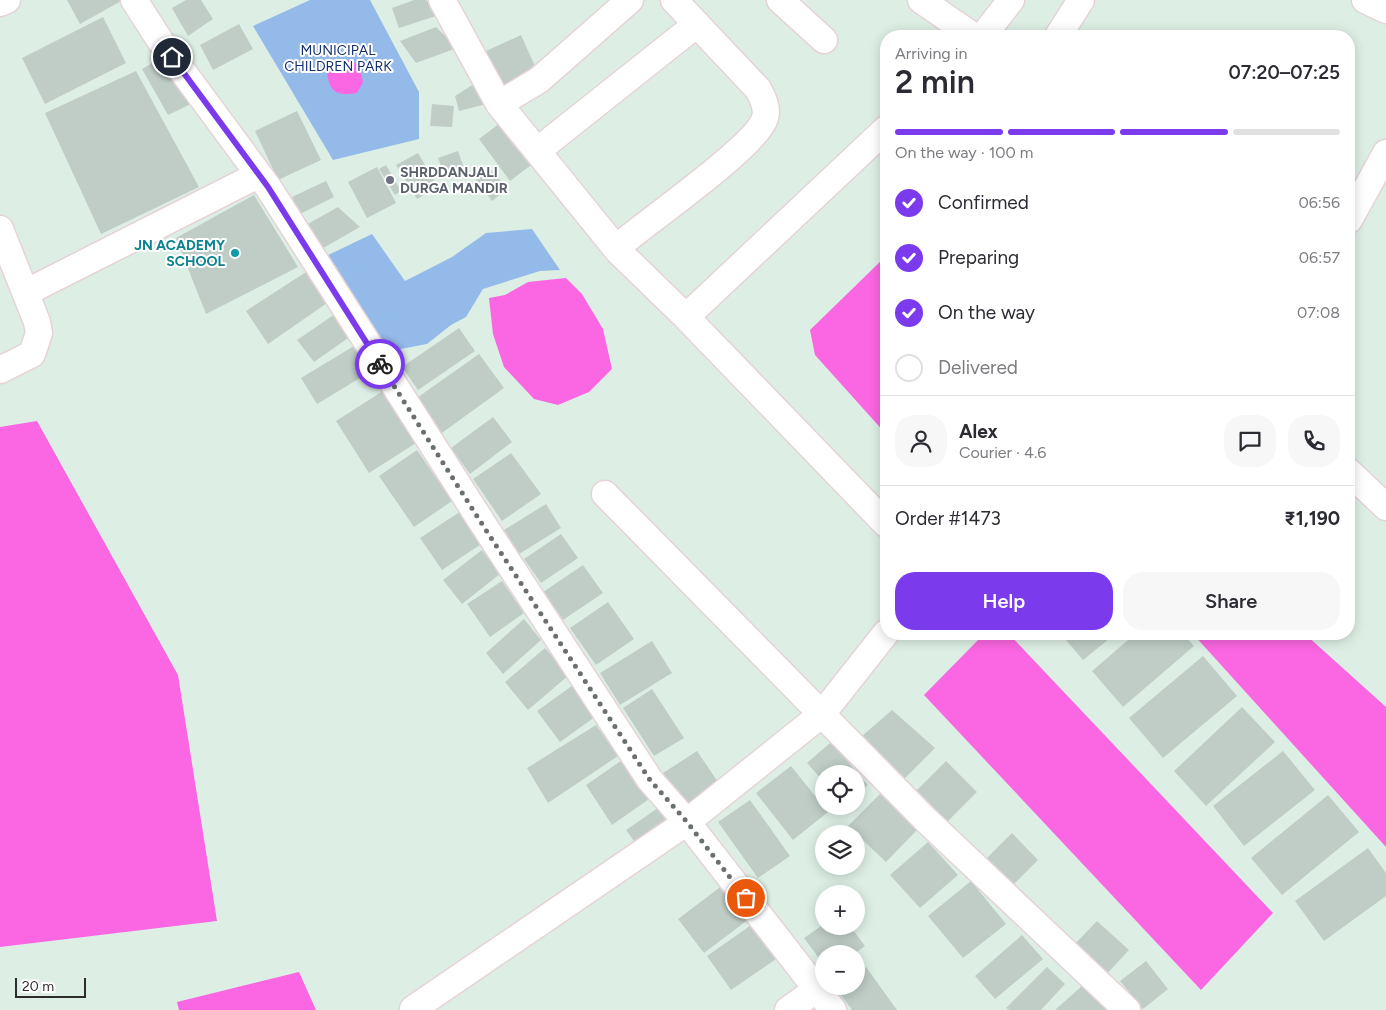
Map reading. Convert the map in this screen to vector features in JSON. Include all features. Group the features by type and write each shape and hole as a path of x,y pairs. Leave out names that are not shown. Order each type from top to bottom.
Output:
{"street":[{"path":"0,3 7,0"},
{"path":"134,0 161,42 268,187 482,524 650,780 687,822 815,986"},
{"path":"442,0 499,104 616,248 686,317 880,518"},
{"path":"499,104 539,80 630,0"},
{"path":"616,248 749,142 766,116 765,100 758,89 674,0"},
{"path":"780,0 824,40"},
{"path":"921,0 949,8 968,30"},
{"path":"988,30 1012,0"},
{"path":"1062,30 1081,0"},
{"path":"538,151 697,24"},
{"path":"686,317 880,135"},
{"path":"1355,209 1386,153"},
{"path":"26,292 258,175"},
{"path":"0,229 37,322 37,344 32,354 0,370"},
{"path":"1355,478 1386,506"},
{"path":"605,494 925,820 1127,1010"},
{"path":"413,1009 687,822 822,714 880,640"},
{"path":"788,1010 815,990"},
{"path":"822,995 833,1010"}],"green space":[{"name":"MUNICIPAL CHILDREN PARK","path":"310,0 370,0 419,92 419,139 333,160 253,26"},
{"path":"532,229 560,270 540,271 483,289 466,317 451,325 427,344 385,352 324,257 372,234 405,281 452,257 486,233"}],"shaded area":[{"path":"349,60 359,65 363,82 357,93 339,93 334,91 329,83 327,69"},
{"path":"880,262 880,427 815,355 810,330"},
{"path":"566,278 582,294 603,329 612,369 589,392 558,405 534,399 504,367 493,334 489,298 505,295 528,282"},
{"path":"37,421 178,675 217,921 0,947 0,427"},
{"path":"978,640 1015,640 1273,913 1201,990 924,695"},
{"path":"1198,640 1312,640 1386,707 1386,847"},
{"path":"299,972 316,1010 179,1010 177,1002"}],"building":[{"path":"67,0 123,0 80,24"},
{"path":"186,0 201,0 213,19 188,36 172,8"},
{"path":"414,0 426,0 439,15 399,28 392,8"},
{"path":"103,17 126,63 45,104 22,58"},
{"path":"239,24 253,49 213,70 200,45"},
{"path":"436,27 457,48 416,63 400,41"},
{"path":"521,35 539,75 503,92 484,52"},
{"path":"168,54 197,101 168,115 142,69"},
{"path":"136,71 199,187 101,234 45,113"},
{"path":"477,82 490,103 459,111 455,96"},
{"path":"432,104 454,106 452,127 430,126"},
{"path":"297,111 321,160 278,180 255,131"},
{"path":"504,120 535,162 510,181 479,139"},
{"path":"458,151 465,171 445,178 438,158"},
{"path":"418,153 438,187 417,199 396,165"},
{"name":"SHRDDANJALI DURGA MANDIR","path":"386,165 401,191 395,195 379,169"},
{"path":"377,167 396,203 367,218 348,182"},
{"path":"489,167 507,189 492,201 475,178"},
{"path":"326,181 334,197 300,214 292,197"},
{"name":"JN ACADEMY SCHOOL","path":"254,195 298,267 206,314 176,238"},
{"path":"338,207 360,227 318,251 304,226"},
{"path":"306,272 327,303 268,344 246,311"},
{"path":"335,314 351,336 314,362 297,340"},
{"path":"459,328 475,351 418,390 402,367"},
{"path":"354,346 370,372 317,404 301,378"},
{"path":"479,354 504,388 439,435 414,400"},
{"path":"383,391 416,443 369,473 336,421"},
{"path":"493,417 512,442 470,474 451,448"},
{"path":"417,450 452,501 414,527 379,476"},
{"path":"511,453 541,494 502,521 473,479"},
{"path":"546,504 561,528 519,554 504,530"},
{"path":"461,511 483,543 442,570 420,538"},
{"path":"561,534 578,558 541,583 524,559"},
{"path":"482,550 500,574 462,604 443,580"},
{"path":"583,565 603,593 563,620 543,592"},
{"path":"502,581 524,613 490,637 467,604"},
{"path":"608,602 634,639 596,665 570,628"},
{"path":"524,619 541,640 503,674 486,653"},
{"path":"1066,640 1108,640 1083,660"},
{"path":"1128,640 1188,640 1194,646 1123,707 1092,671"},
{"path":"652,641 672,673 620,705 600,673"},
{"path":"545,648 569,675 528,710 505,682"},
{"path":"1203,656 1237,696 1163,758 1129,718"},
{"path":"576,683 599,714 560,742 537,711"},
{"path":"652,689 684,738 654,756 623,708"},
{"path":"1242,707 1275,742 1206,806 1174,771"},
{"path":"892,710 935,748 899,784 854,743"},
{"path":"596,725 618,756 548,803 527,768"},
{"path":"831,742 851,765 815,765 815,772 807,763"},
{"path":"697,751 720,785 685,807 663,773"},
{"path":"1283,751 1315,790 1244,846 1213,806"},
{"path":"625,758 652,797 612,825 586,785"},
{"path":"946,761 977,792 943,826 912,795"},
{"path":"791,766 815,796 815,815 824,815 793,840 756,793"},
{"path":"881,793 918,829 886,862 865,842 865,825 849,825 859,815 865,815 865,809"},
{"path":"1328,795 1359,832 1282,895 1251,858"},
{"path":"750,800 790,856 758,878 718,822"},
{"path":"658,808 670,826 639,848 626,830"},
{"path":"1012,833 1038,860 1010,888 983,862"},
{"path":"928,842 958,875 920,908 890,875"},
{"path":"1368,848 1386,873 1386,896 1324,941 1295,901"},
{"path":"971,881 1006,924 963,958 928,916"},
{"path":"723,885 749,919 704,953 678,919"},
{"path":"1097,921 1129,950 1105,976 1073,946"},
{"path":"754,923 779,957 731,990 707,956"},
{"path":"815,930 815,935 857,935 864,945 815,945 815,953 804,938"},
{"path":"1022,935 1043,959 995,999 975,976"},
{"path":"1146,961 1168,989 1143,1009 1120,981"},
{"path":"1047,967 1065,984 1041,1010 1009,1010 1006,1008"},
{"path":"865,968 897,1010 852,1010 841,995 865,995"},
{"path":"1083,985 1107,1010 1055,1010"}],"way so far":[{"path":"380,364 482,524 650,780 687,822 746,898"}],"place":[{"name":"SHRDDANJALI DURGA MANDIR","path":"390,180"},
{"name":"JN ACADEMY SCHOOL","path":"235,253"}],"route":[{"path":"172,57 268,187 380,364"}]}
